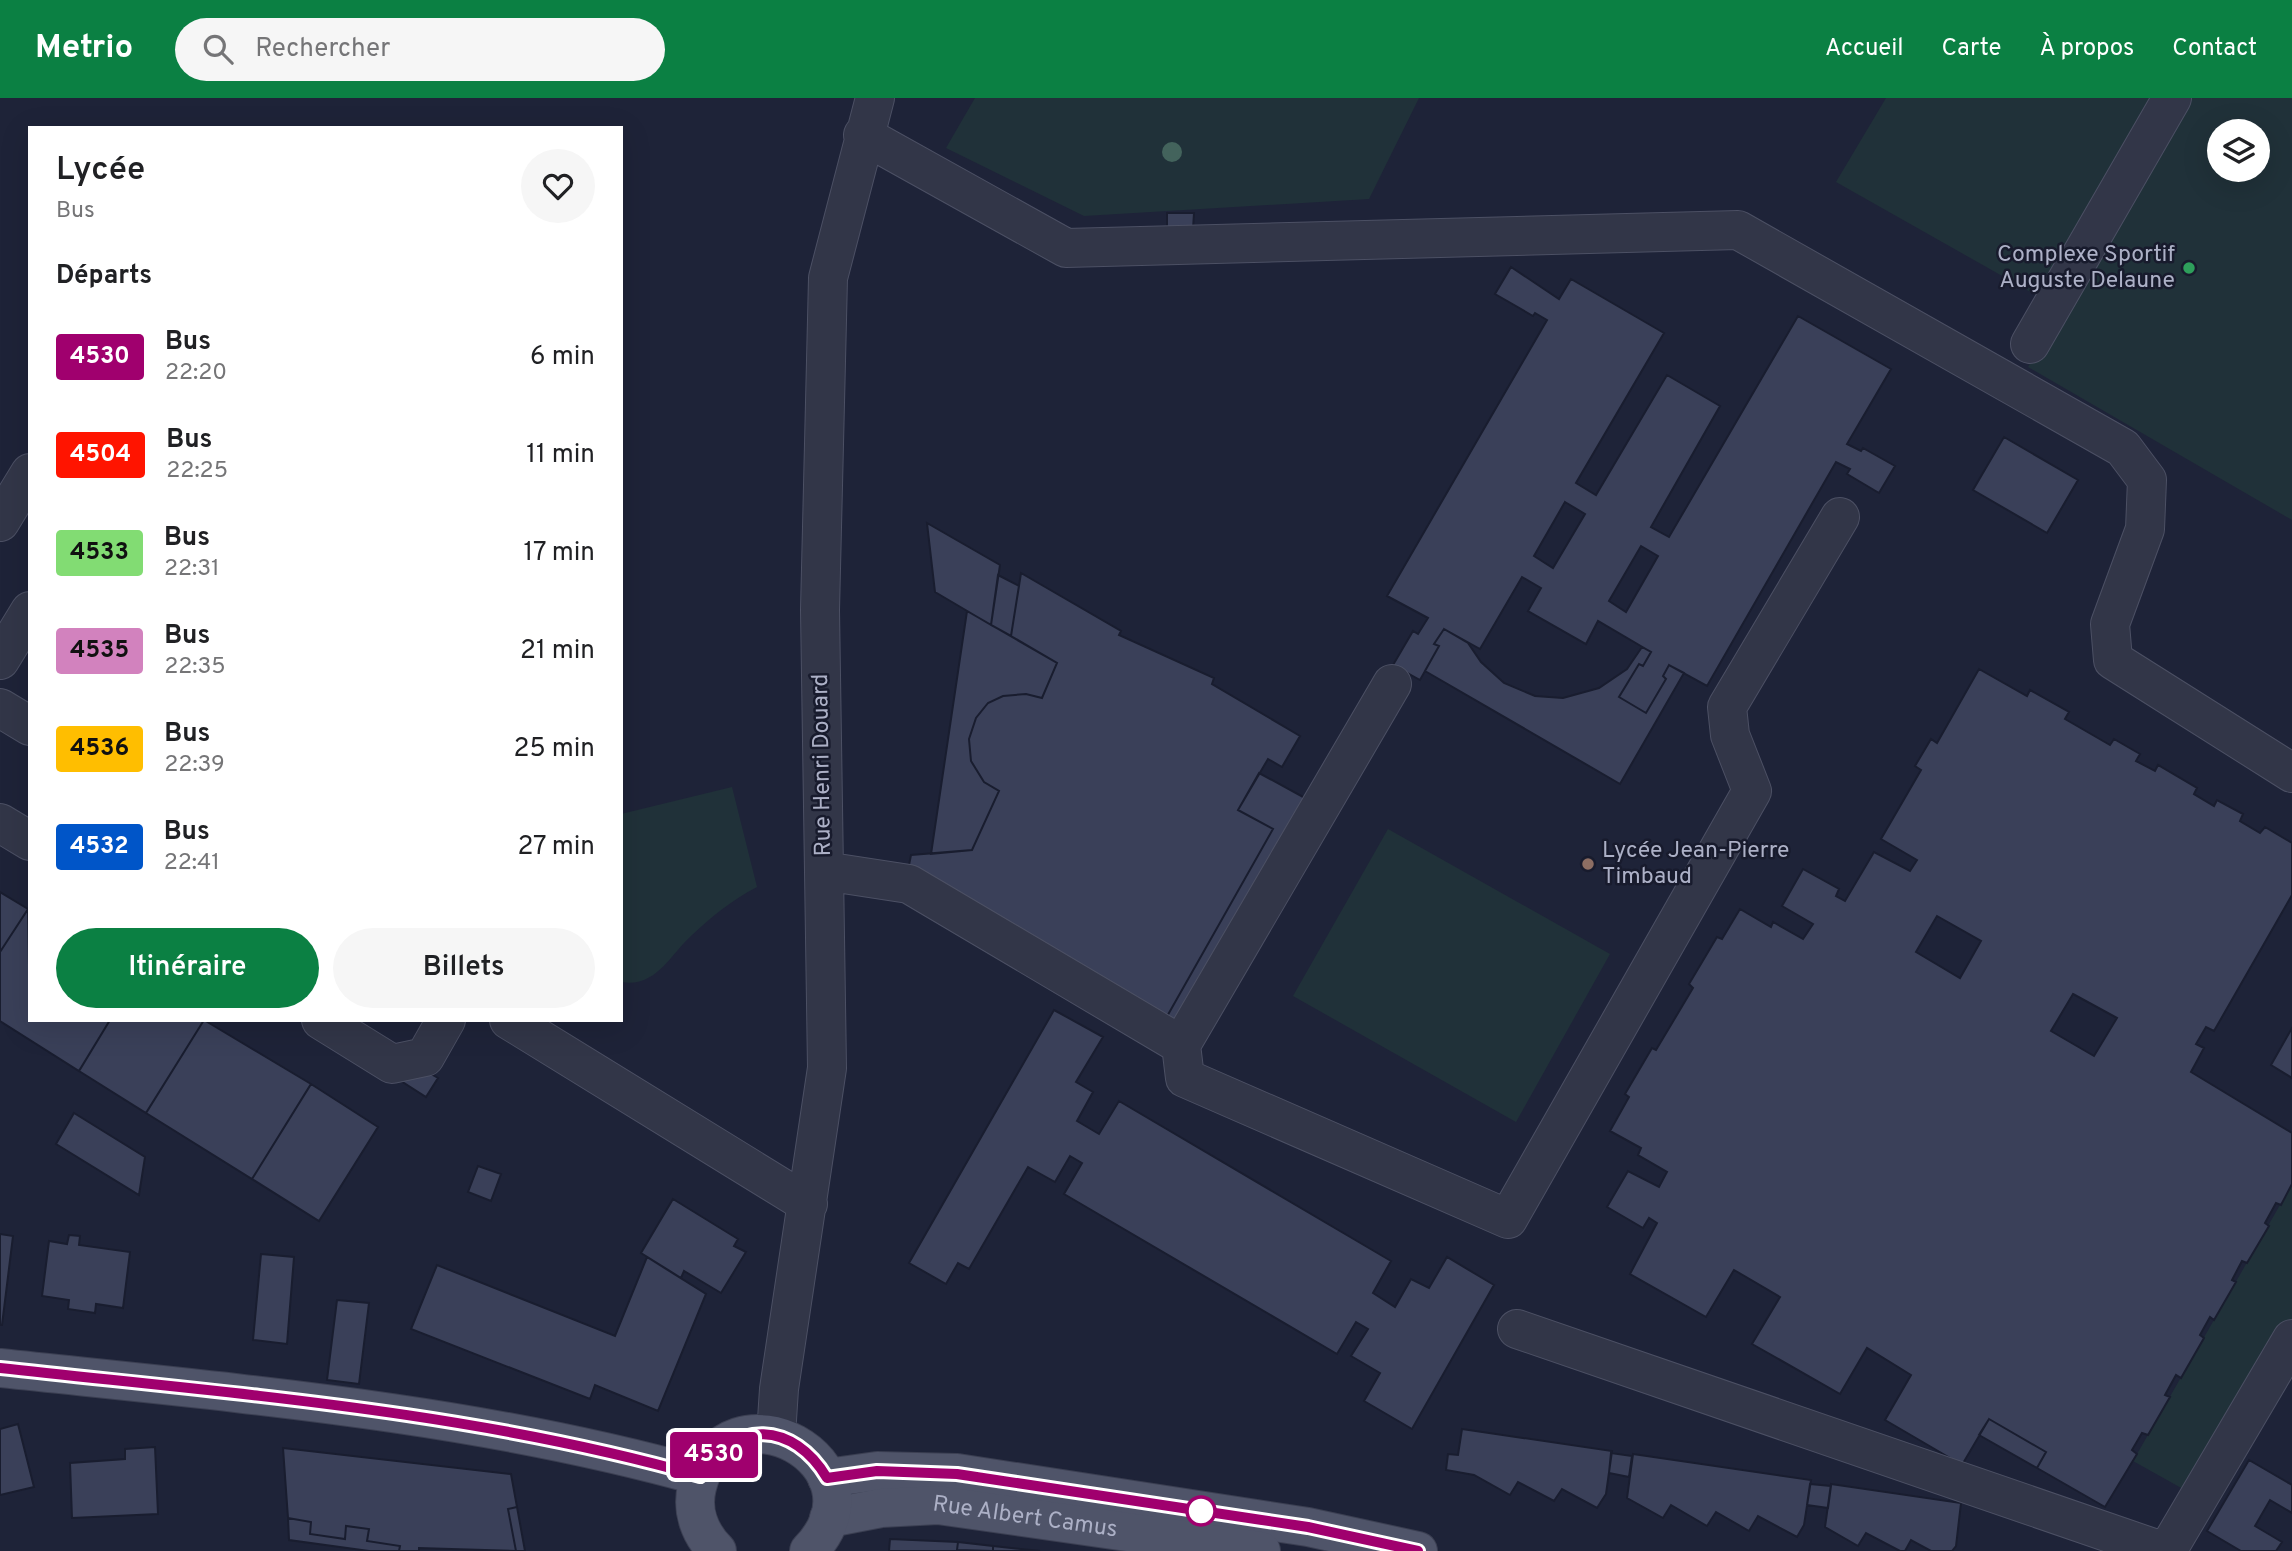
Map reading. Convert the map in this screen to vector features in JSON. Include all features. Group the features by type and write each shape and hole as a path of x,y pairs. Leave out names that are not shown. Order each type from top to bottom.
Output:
{"main road":[{"path":"0,1368 402,1412 558,1439 700,1476"},
{"path":"711,1548 695,1510 700,1476 709,1460 723,1447 739,1438 776,1435 798,1443 815,1458 827,1478 831,1505 829,1518 822,1535 809,1551"},
{"name":"Rue Albert Camus","path":"827,1478 877,1471 957,1474 1308,1527 1418,1551"},
{"name":"Rue Albert Camus","path":"829,1518 881,1508 938,1505 1256,1551"}],"street":[{"name":"Rue Henri Douard","path":"776,1435 779,1389 827,1068 820,610 828,278 863,135 876,98"},
{"path":"2030,344 2172,98"},
{"path":"863,135 1066,248 1738,230 2123,448 2147,480 2147,492 2145,528 2110,624 2113,660 2292,773"},
{"path":"0,522 28,475"},
{"path":"1392,684 1181,1045 1185,1078 1508,1219 1752,791 1730,735 1727,707 1840,517"},
{"path":"0,660 28,614"},
{"path":"0,708 28,725"},
{"path":"0,823 28,840"},
{"path":"824,871 909,884 1181,1045"},
{"path":"324,1022 392,1064 425,1057 445,1022"},
{"path":"512,1022 808,1204"},
{"path":"1517,1329 2164,1551 2292,1339"}],"shaded area":[{"path":"975,98 1419,98 1369,199 1084,216 946,148"},
{"path":"1886,98 2159,98 2050,303 1836,182"},
{"name":"Complexe Sportif Auguste Delaune","path":"2187,98 2292,98 2292,520 2028,367"},
{"path":"732,787 757,887 706,922 653,975 633,983 623,982 623,814"},
{"path":"1388,829 1610,954 1516,1122 1293,996"},
{"path":"2292,1184 2292,1321 2192,1494 2133,1461"}],"building":[{"path":"1167,213 1194,213 1193,229 1167,229"},
{"path":"1511,267 1559,299 1571,279 1664,333 1576,483 1596,495 1667,375 1720,406 1651,527 1669,537 1798,316 1891,369 1847,444 1861,451 1863,448 1895,466 1879,493 1847,474 1850,469 1836,462 1707,686 1669,665 1663,676 1666,679 1646,713 1619,697 1639,664 1643,666 1651,652 1598,621 1586,644 1528,611 1541,588 1522,577 1480,649 1444,629 1434,644 1439,646 1420,680 1393,665 1413,631 1418,634 1428,618 1387,596 1547,320 1535,313 1533,316 1495,294","holes":["1565,502 1585,514 1553,568 1534,556","1641,546 1658,556 1626,612 1609,601"]},
{"path":"2004,437 2078,480 2047,533 1973,490"},
{"path":"927,523 1000,565 991,625 935,592"},
{"path":"1021,573 1121,631 1119,635 1214,678 1212,684 1300,736 1282,767 1268,759 1238,810 1273,829 1165,1020 908,870 911,855 972,850 999,791 984,782 971,761 969,739 976,718 988,703 1003,696 1026,694 1042,698 1057,663 1011,636"},
{"path":"998,575 1019,586 1011,636 991,625"},
{"path":"967,611 1057,663 1042,698 1026,694 1003,696 988,703 976,718 969,739 971,761 984,782 999,791 972,850 931,854"},
{"path":"1444,629 1468,643 1481,662 1504,683 1535,696 1563,698 1599,688 1627,669 1642,647 1651,652 1643,666 1639,664 1619,697 1646,713 1666,679 1663,676 1669,665 1684,673 1620,784 1425,671 1439,646 1434,644"},
{"path":"1979,669 2027,696 2030,690 2069,712 2065,719 2110,745 2114,739 2140,754 2136,761 2155,771 2158,765 2197,788 2194,794 2214,806 2217,800 2243,814 2240,821 2260,833 2265,827 2292,843 2292,895 2214,1031 2206,1027 2196,1044 2204,1048 2191,1072 2292,1133 2292,1184 2281,1205 2276,1203 2265,1223 2269,1226 2247,1263 2242,1261 2232,1280 2236,1282 2214,1320 2210,1317 2200,1335 2204,1338 2181,1378 2176,1375 2165,1395 2170,1397 2148,1435 2142,1433 2132,1450 2137,1454 2105,1507 2037,1468 2046,1452 1989,1419 1962,1465 1885,1420 1911,1375 1867,1348 1840,1394 1752,1344 1780,1297 1734,1270 1706,1317 1630,1274 1657,1223 1649,1218 1643,1228 1607,1207 1628,1171 1659,1187 1667,1172 1638,1155 1641,1148 1610,1131 1629,1097 1625,1094 1652,1048 1656,1050 1693,988 1689,984 1717,937 1722,939 1740,909 1771,927 1773,922 1803,939 1813,924 1782,906 1803,869 1839,889 1836,896 1845,901 1874,852 1910,871 1917,860 1881,839 1921,770 1915,766 1931,739 1937,743","holes":["1937,916 1981,941 1960,978 1916,952","2073,994 2117,1018 2094,1056 2051,1031"]},
{"path":"1259,773 1305,798 1176,1027 1165,1020 1273,829 1238,810"},
{"path":"0,892 28,909 0,952"},
{"path":"28,909 28,1022 109,1022 79,1071 0,1021 0,952"},
{"path":"1054,1010 1103,1037 1076,1082 1093,1092 1077,1121 1099,1134 1119,1101 1391,1261 1373,1293 1395,1307 1411,1279 1429,1288 1447,1257 1494,1285 1412,1429 1364,1401 1380,1373 1351,1356 1368,1329 1356,1322 1337,1354 1064,1194 1082,1163 1070,1156 1055,1182 1028,1167 969,1269 958,1263 946,1284 909,1263"},
{"path":"109,1022 203,1022 146,1113 79,1071"},
{"path":"203,1022 207,1022 311,1084 252,1179 146,1113"},
{"path":"2292,1028 2292,1078 2271,1065"},
{"path":"412,1063 438,1078 426,1097 401,1081"},
{"path":"311,1084 378,1127 319,1221 252,1179"},
{"path":"74,1113 145,1157 139,1195 56,1144"},
{"path":"478,1166 501,1174 491,1201 468,1192"},
{"path":"673,1199 738,1239 734,1246 746,1252 721,1293 684,1271 681,1278 641,1253"},
{"path":"0,1234 13,1236 2,1325 0,1325"},
{"path":"69,1235 80,1236 79,1245 130,1252 123,1308 96,1304 95,1313 68,1309 69,1300 42,1296 49,1241 67,1244"},
{"path":"261,1254 294,1257 287,1344 253,1340"},
{"path":"647,1257 706,1294 658,1411 595,1385 590,1399 411,1329 437,1265 615,1336"},
{"path":"337,1300 369,1303 359,1384 327,1380"},
{"path":"1989,1419 2046,1452 2037,1468 1979,1435"},
{"path":"18,1424 34,1487 0,1495 0,1429"},
{"path":"1462,1429 1612,1451 1606,1494 1597,1508 1562,1489 1554,1501 1518,1482 1510,1495 1474,1475 1446,1470 1448,1454 1458,1455"},
{"path":"155,1447 158,1514 72,1518 70,1463 125,1459 125,1449"},
{"path":"283,1448 511,1474 517,1507 508,1509 516,1551 419,1548 419,1551 399,1551 400,1546 367,1541 369,1529 346,1526 345,1539 310,1534 311,1522 288,1518"},
{"path":"1611,1453 1632,1456 1629,1477 1609,1473"},
{"path":"1633,1454 1811,1480 1804,1525 1797,1537 1758,1516 1749,1531 1716,1512 1707,1526 1671,1505 1663,1518 1627,1498"},
{"path":"2249,1460 2292,1485 2292,1513 2270,1500 2255,1526 2282,1542 2276,1551 2241,1551 2207,1531"},
{"path":"1810,1484 1831,1486 1828,1508 1807,1505"},
{"path":"1831,1484 1961,1503 1956,1546 1952,1551 1931,1551 1911,1540 1905,1551 1900,1551 1866,1533 1858,1546 1825,1527"},
{"path":"517,1507 525,1551 516,1551 508,1509"},
{"path":"288,1518 311,1522 310,1534 345,1539 346,1526 369,1529 367,1541 400,1546 399,1551 369,1551 289,1540"},
{"path":"890,1539 958,1542 957,1550 964,1551 889,1551"},
{"path":"958,1542 993,1546 993,1551 957,1550"},
{"path":"993,1546 1040,1551 993,1551"}],"bus line":[{"name":"4530","path":"0,1368 402,1412 558,1439 700,1476 709,1460 723,1447 739,1438 757,1434 776,1435 798,1443 815,1458 827,1478 877,1471 957,1474 1308,1527 1418,1551"}],"place":[{"name":"Complexe Sportif Auguste Delaune","path":"2189,268"},
{"name":"Lycée Jean-Pierre Timbaud","path":"1588,864"}]}
